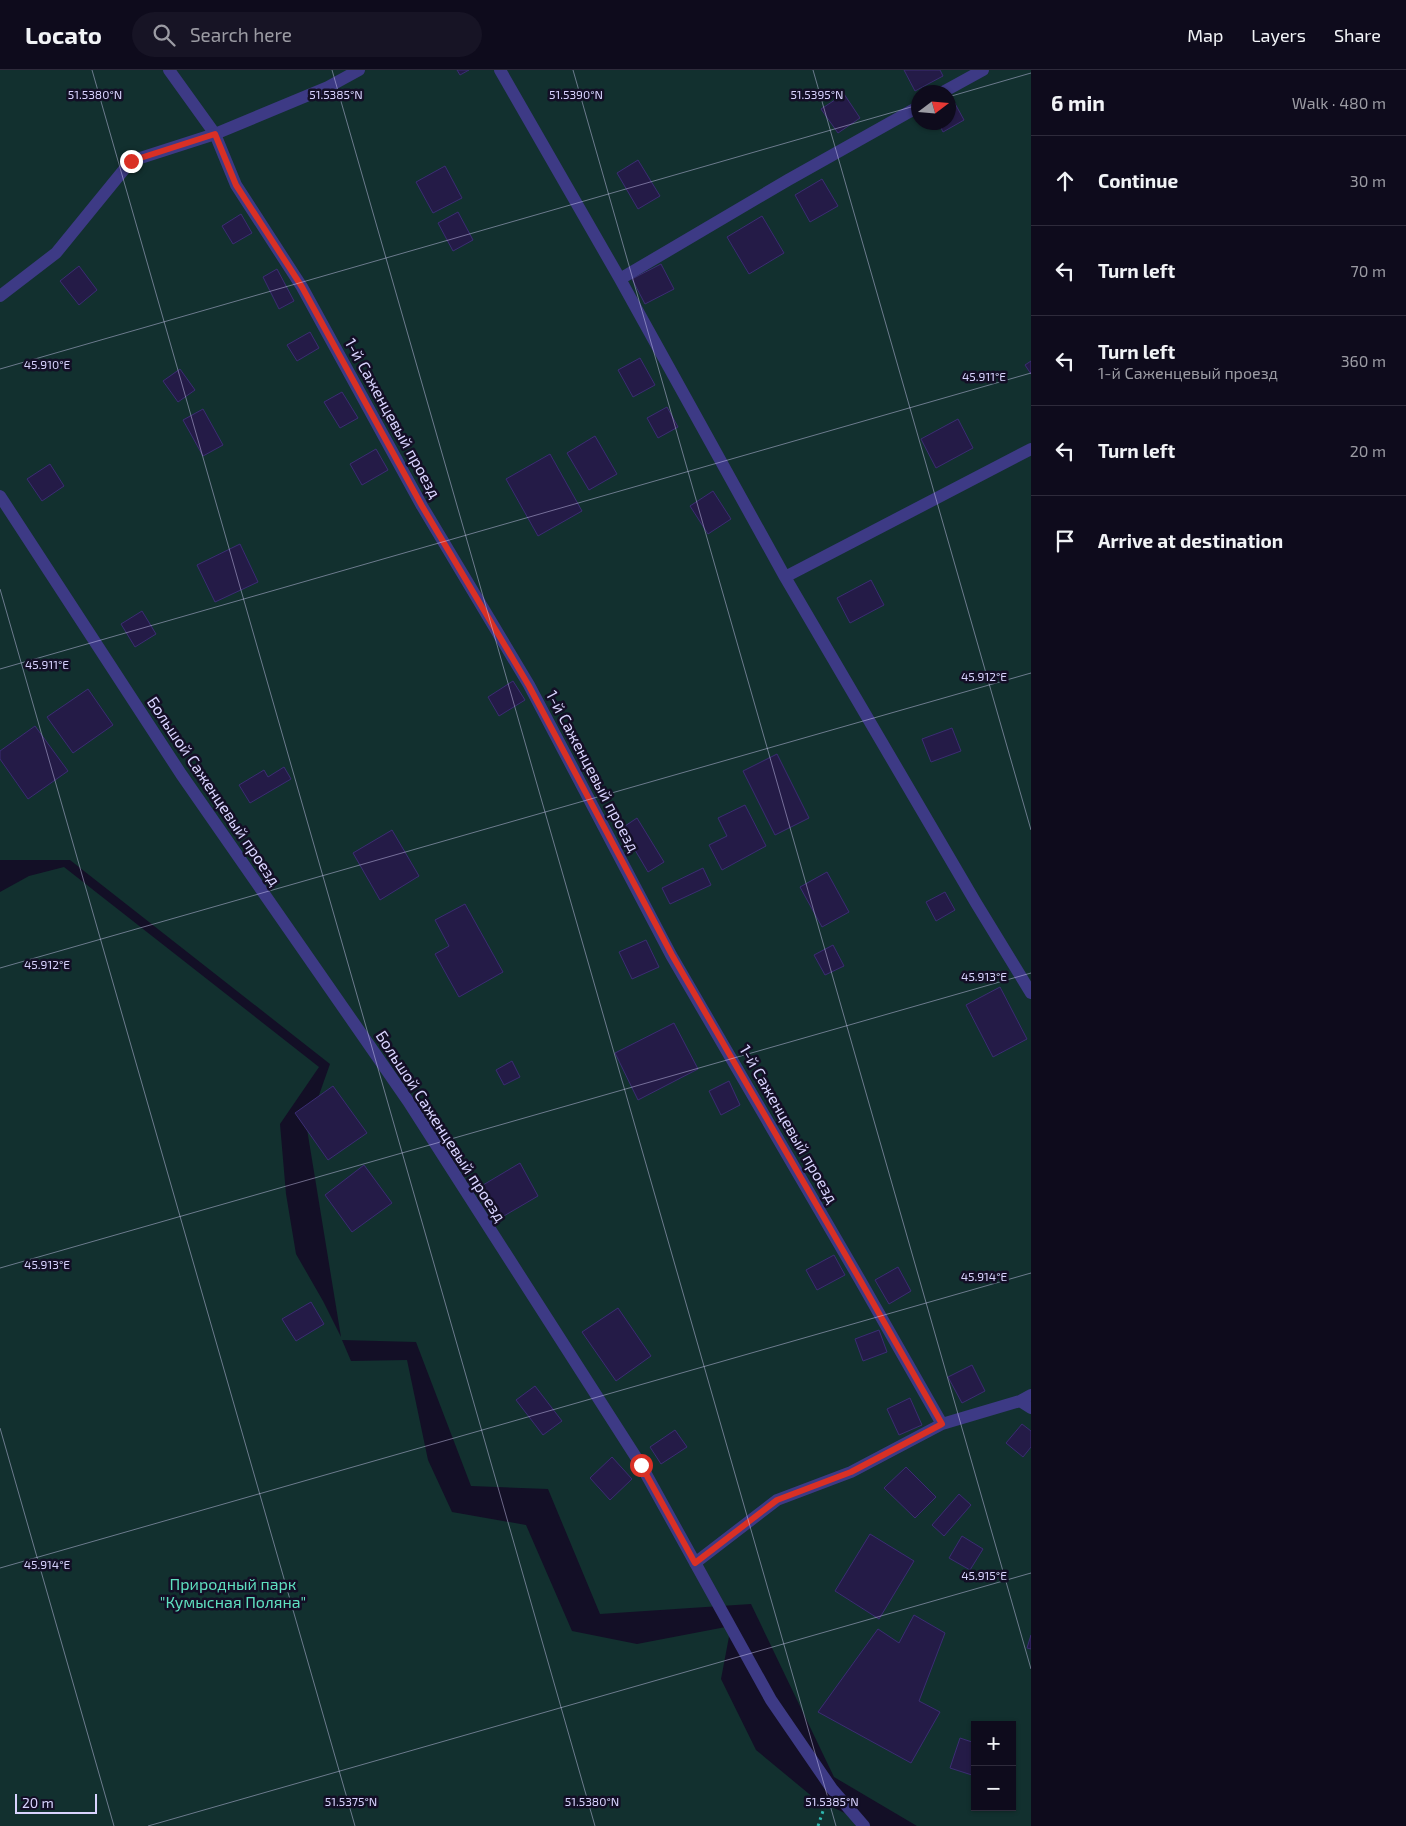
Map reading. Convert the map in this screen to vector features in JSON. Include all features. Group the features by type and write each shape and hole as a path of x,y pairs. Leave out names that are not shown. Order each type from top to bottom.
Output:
{"street":[{"name":"1-й Саженцевый проезд","path":"169,70 215,134 236,185 302,287 422,506 529,686 672,955 942,1424"},
{"path":"0,296 56,253 131,161 215,134 328,87 359,70"},
{"path":"500,70 620,279 785,578 1031,993"},
{"path":"955,85 982,70"},
{"path":"620,279 911,111"},
{"path":"785,578 1031,449"},
{"name":"Большой Саженцевый проезд","path":"0,496 182,774 408,1101 641,1465 771,1700 832,1789 864,1826"},
{"path":"695,1563 777,1500 851,1472 942,1424 1027,1401"}],"green space":[{"name":"Природный парк \"Кумысная Поляна\"","path":"0,70 1031,70 1031,1826 917,1826 834,1777 751,1604 600,1614 548,1489 471,1486 416,1342 342,1340 351,1361 407,1360 428,1460 452,1512 526,1525 572,1631 637,1644 731,1626 721,1679 756,1750 814,1798 871,1826 0,1826 0,892 29,876 64,867 319,1067 280,1124 286,1194 296,1254 341,1337 307,1129 330,1064 70,860 0,860"}],"building":[{"path":"457,70 469,70 460,75"},
{"path":"904,70 940,70 943,76 926,85 912,85"},
{"path":"844,94 860,118 838,133 821,109"},
{"path":"956,105 964,120 956,125"},
{"path":"638,160 660,196 638,209 617,173"},
{"path":"445,166 462,198 433,213 416,182"},
{"path":"822,179 838,206 810,222 795,195"},
{"path":"458,212 473,240 453,251 438,223"},
{"path":"241,214 252,233 233,244 222,226"},
{"path":"762,216 784,253 749,274 727,237"},
{"path":"661,264 674,289 645,304 632,279"},
{"path":"79,266 97,290 79,305 60,281"},
{"path":"277,269 294,301 279,309 263,277"},
{"path":"310,332 319,348 297,361 287,345"},
{"path":"640,358 655,385 633,397 618,370"},
{"path":"1031,361 1031,374 1025,365"},
{"path":"180,369 195,390 178,402 163,381"},
{"path":"342,392 358,418 340,428 324,402"},
{"path":"667,407 678,427 658,438 647,418"},
{"path":"203,409 223,445 203,456 183,420"},
{"path":"958,419 973,448 936,468 921,439"},
{"path":"595,436 617,474 589,490 567,453"},
{"path":"376,449 388,470 362,485 350,464"},
{"path":"550,454 582,511 538,536 506,479"},
{"path":"50,464 64,486 42,501 27,479"},
{"path":"713,491 731,519 708,534 690,506"},
{"path":"240,544 258,582 215,602 197,565"},
{"path":"871,580 884,605 850,623 837,598"},
{"path":"142,611 156,634 135,647 121,624"},
{"path":"513,681 525,700 499,716 488,697"},
{"path":"88,689 113,725 73,753 47,717"},
{"path":"35,726 68,771 28,799 0,759 0,751"},
{"path":"952,728 961,751 931,762 922,739"},
{"path":"777,754 809,818 775,835 743,771"},
{"path":"284,767 291,779 250,803 239,785 264,770 268,777"},
{"path":"745,805 766,846 722,870 709,845 727,836 718,818"},
{"path":"637,818 664,862 648,872 622,828"},
{"path":"392,830 419,876 380,900 353,853"},
{"path":"703,868 711,885 670,904 662,888"},
{"path":"827,872 849,912 822,927 800,887"},
{"path":"945,892 955,910 936,921 926,902"},
{"path":"465,904 503,972 459,997 435,954 449,946 435,920"},
{"path":"646,940 659,967 632,979 619,952"},
{"path":"833,945 844,966 825,975 814,955"},
{"path":"1000,987 1027,1039 993,1057 966,1005"},
{"path":"674,1023 698,1069 638,1100 615,1053"},
{"path":"512,1061 520,1077 504,1085 496,1070"},
{"path":"729,1081 740,1105 721,1115 709,1091"},
{"path":"333,1086 367,1133 328,1160 295,1113"},
{"path":"520,1163 538,1196 497,1220 478,1188"},
{"path":"364,1165 392,1203 352,1232 325,1195"},
{"path":"834,1255 845,1275 817,1290 806,1270"},
{"path":"898,1267 911,1291 889,1304 875,1280"},
{"path":"311,1302 324,1324 296,1341 282,1319"},
{"path":"618,1308 651,1356 616,1381 582,1332"},
{"path":"879,1330 887,1352 863,1361 855,1339"},
{"path":"972,1365 985,1391 962,1403 948,1377"},
{"path":"535,1386 562,1421 543,1435 516,1400"},
{"path":"910,1398 922,1425 899,1435 887,1409"},
{"path":"1022,1424 1031,1431 1031,1447 1023,1457 1006,1443"},
{"path":"675,1430 687,1447 661,1464 650,1447"},
{"path":"612,1457 632,1479 610,1500 590,1478"},
{"path":"906,1467 936,1497 915,1518 884,1488"},
{"path":"959,1494 971,1505 944,1536 932,1525"},
{"path":"870,1534 914,1561 879,1619 835,1591"},
{"path":"962,1536 983,1549 970,1570 949,1558"},
{"path":"914,1615 945,1633 919,1701 940,1712 911,1763 818,1712 878,1629 899,1643"},
{"path":"1031,1635 1031,1649 1027,1648"},
{"path":"960,1738 971,1742 971,1775 950,1768"}],"route":[{"path":"131,161 215,134 236,185 302,287 422,506 529,686 672,955 942,1424 851,1472 777,1500 695,1563 641,1465"}]}
